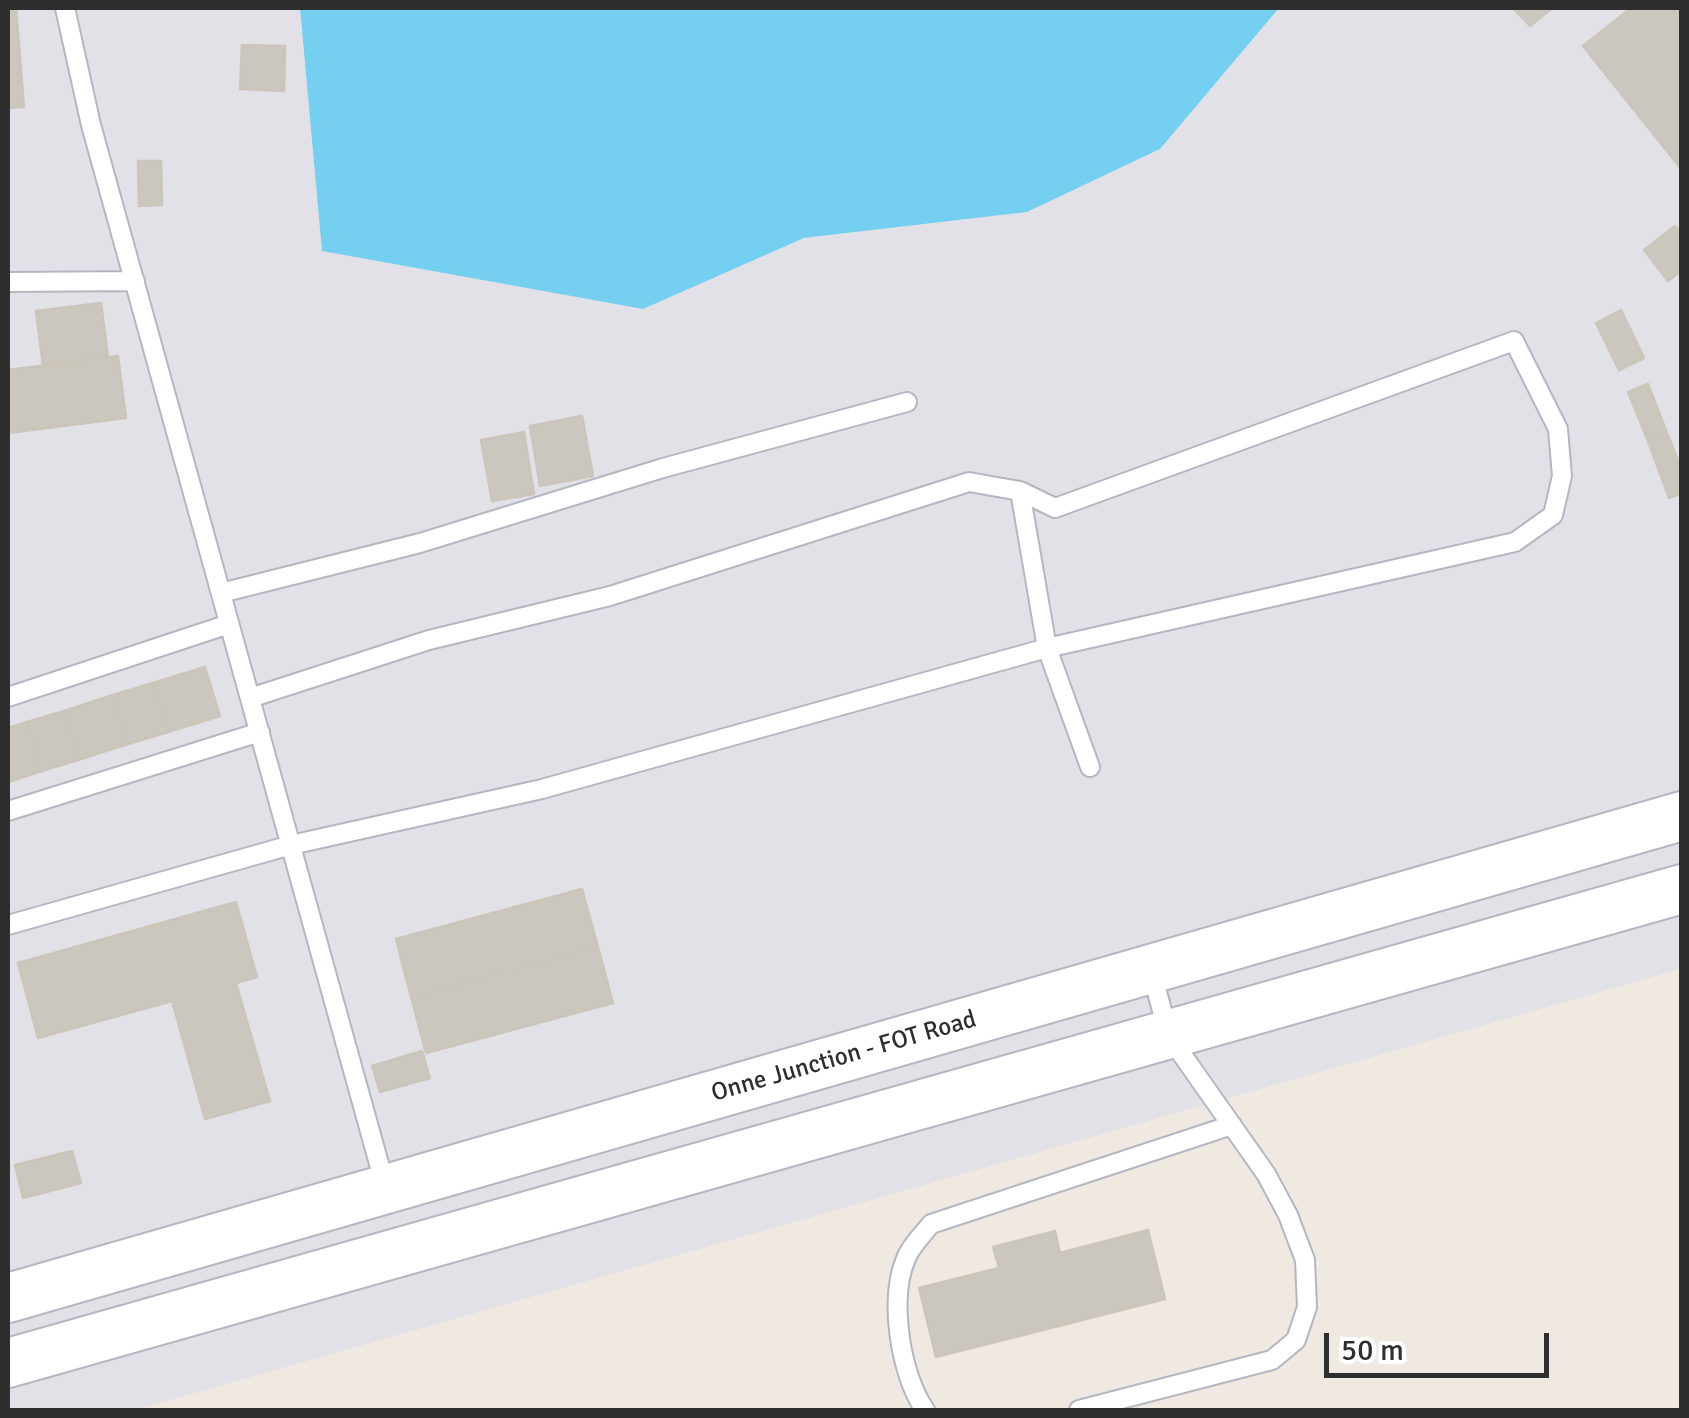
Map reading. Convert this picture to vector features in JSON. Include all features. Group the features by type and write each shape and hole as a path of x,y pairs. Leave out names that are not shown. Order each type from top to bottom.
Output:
{"street":[{"name":"Onne Junction - FOT Road","path":"8,1298 1682,816"},
{"path":"8,1363 1682,889"}],"lane":[{"path":"65,8 91,126 386,1189"},
{"path":"8,282 134,282"},
{"path":"8,925 291,845 542,790 1047,648 1516,542 1553,515 1562,476 1558,429 1514,340 1055,508 1020,490 969,482 610,596 429,640 250,698"},
{"path":"221,593 420,542 663,468 907,402"},
{"path":"1020,490 1047,648 1090,767"},
{"path":"8,697 230,624"},
{"path":"8,811 260,732"},
{"path":"1079,1410 1272,1360 1296,1340 1307,1307 1305,1260 1288,1215 1266,1174 1169,1036 1150,968"},
{"path":"925,1410 904,1362 898,1327 899,1296 907,1257 931,1224 1232,1125"}],"shaded area":[{"path":"8,8 300,8 322,251 643,309 804,238 1027,212 1160,149 1279,8 1681,8 1681,969 135,1410 8,1410"}],"water":[{"path":"300,8 1279,8 1160,149 1027,212 804,238 643,309 322,251"}],"building":[{"path":"8,8 16,8 24,107 8,108"},
{"path":"1513,8 1552,8 1530,26"},
{"path":"1631,8 1682,8 1682,170 1583,46"},
{"path":"242,45 285,46 284,91 240,89"},
{"path":"138,161 161,161 162,205 139,206"},
{"path":"1675,226 1682,234 1682,270 1668,281 1644,250"},
{"path":"101,303 108,357 43,365 36,311"},
{"path":"1621,310 1644,358 1619,370 1596,323"},
{"path":"118,356 126,418 8,433 8,370"},
{"path":"1648,384 1667,433 1648,441 1628,392"},
{"path":"582,416 593,476 540,486 530,426"},
{"path":"524,432 534,494 492,501 481,440"},
{"path":"1667,433 1682,471 1682,493 1669,498 1648,441"},
{"path":"205,667 220,716 168,732 153,683"},
{"path":"153,683 168,732 128,744 113,695"},
{"path":"113,695 128,744 78,760 64,711"},
{"path":"64,711 78,760 42,771 27,722"},
{"path":"27,722 42,771 8,782 8,728"},
{"path":"582,889 598,947 411,997 396,939"},
{"path":"236,902 257,977 236,983 270,1101 205,1119 172,1001 38,1038 18,963"},
{"path":"598,947 613,1003 426,1053 411,997"},
{"path":"422,1051 430,1078 380,1092 372,1066"},
{"path":"72,1151 81,1183 23,1198 15,1165"},
{"path":"1148,1230 1165,1299 936,1357 919,1288 999,1268 993,1247 1055,1231 1060,1253"}]}
